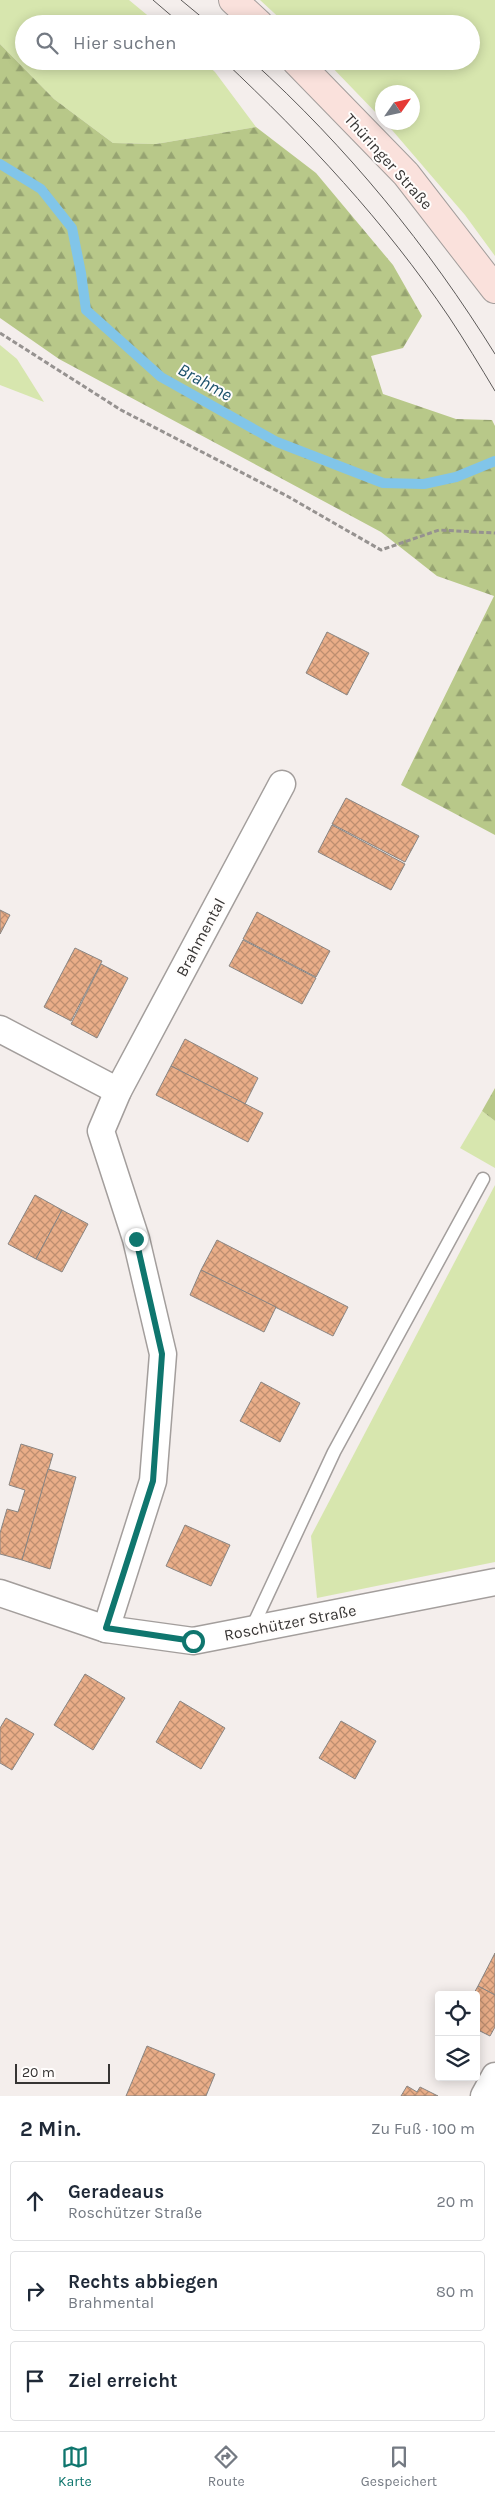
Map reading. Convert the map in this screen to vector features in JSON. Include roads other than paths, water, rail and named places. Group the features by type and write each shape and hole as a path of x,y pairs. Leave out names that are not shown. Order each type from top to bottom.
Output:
{"main road":[{"path":"233,0 249,15"},
{"name":"Thüringer Straße","path":"305,70 406,174 495,289"}],"street":[{"name":"Brahmental","path":"106,1628 153,1481 162,1354 136,1239 101,1131 118,1091 282,784"},
{"path":"0,1029 118,1091"},
{"name":"Roschützer Straße","path":"0,1592 106,1628 193,1641 495,1582"},
{"path":"484,2096 495,2076"}],"lane":[{"path":"251,1630 334,1452 483,1179"}],"waterway":[{"name":"Brahme","path":"0,164 41,189 72,228 86,310 161,377 277,442 383,483 424,484 456,477 495,461"}],"tram line":[{"path":"153,0 170,15"},
{"path":"181,0 199,15"},
{"path":"234,70 315,151 399,248 449,317 495,391"},
{"path":"262,70 321,128 384,199 442,275 495,354"}]}
